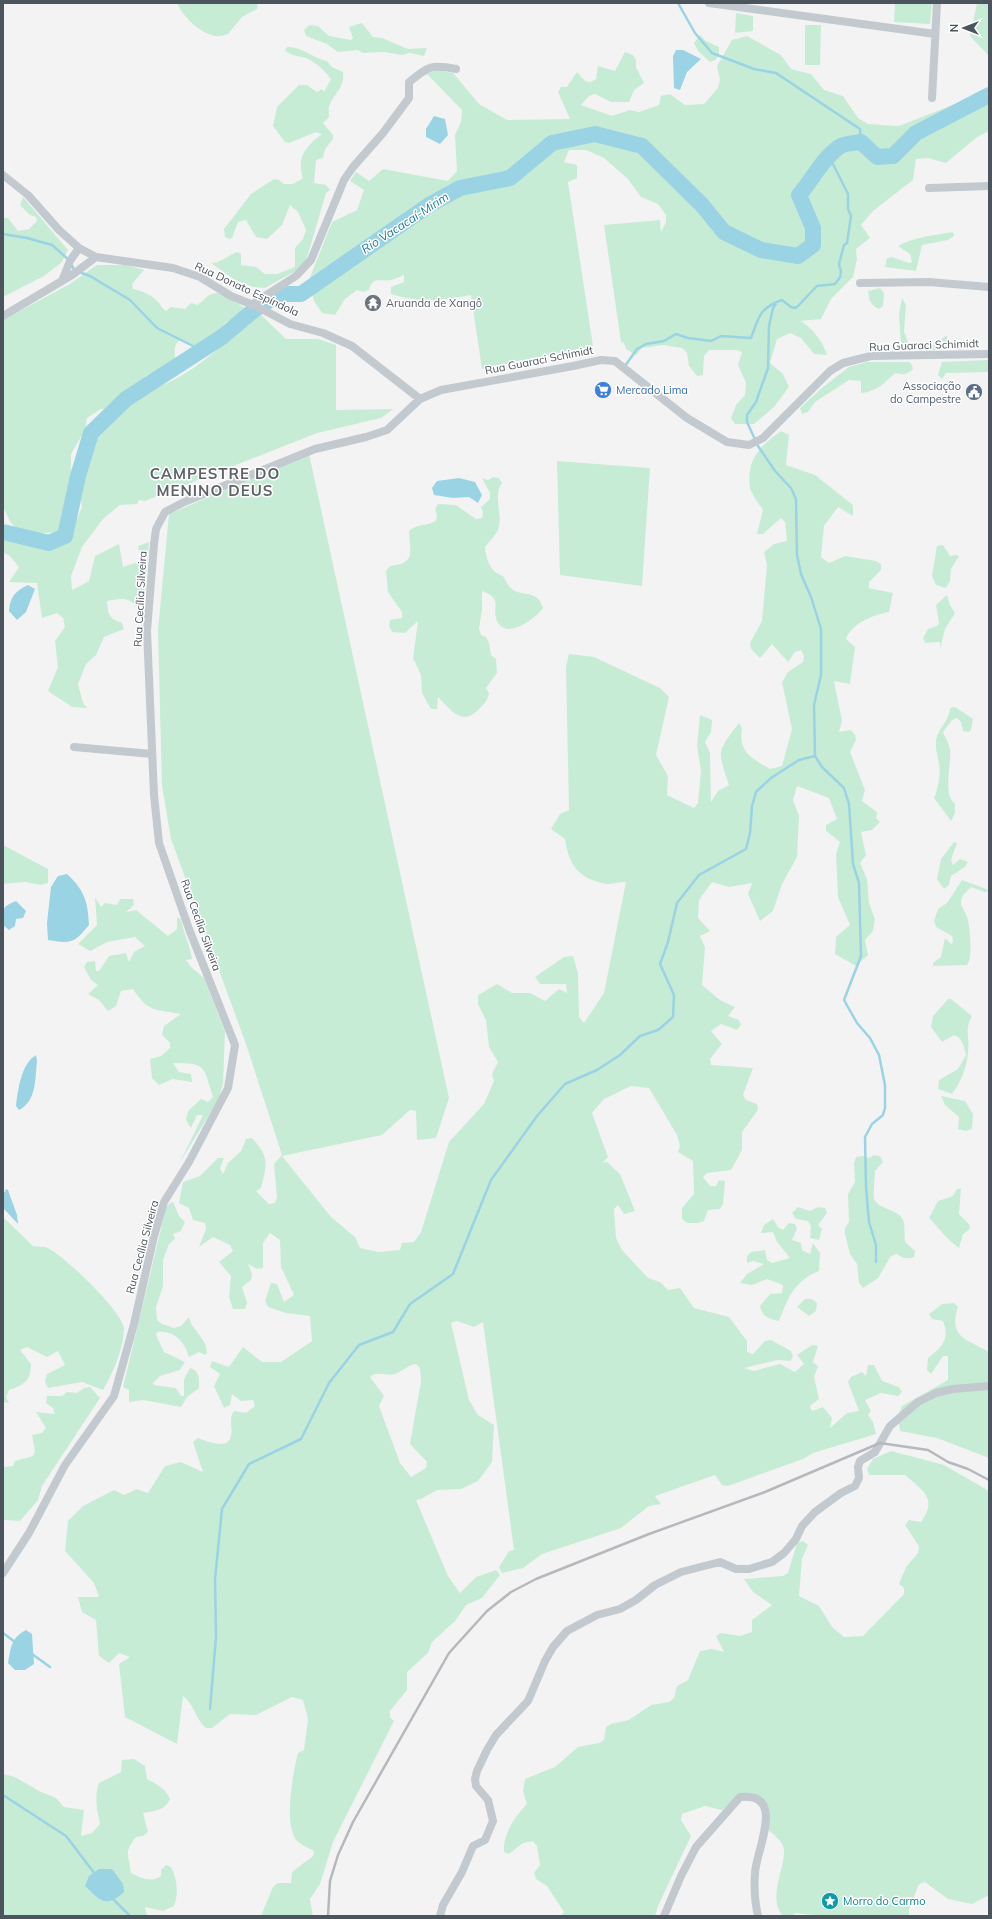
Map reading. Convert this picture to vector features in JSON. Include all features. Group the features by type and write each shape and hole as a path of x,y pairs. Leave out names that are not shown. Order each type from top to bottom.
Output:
{"street":[{"path":"709,3 935,34"},
{"path":"932,98 936,3"},
{"path":"255,306 296,276 311,260 344,180 409,98 409,82 424,70 437,65 456,69"},
{"name":"Rua Donato Espíndola","path":"3,175 28,195 59,230 79,248 96,257 173,268 200,277 231,296 255,306 290,324 323,333 352,346 420,400"},
{"path":"929,188 989,186"},
{"path":"62,281 70,261 79,248"},
{"path":"3,316 85,267 96,257"},
{"path":"860,283 929,282 989,287"},
{"name":"Rua Guaraci Schimidt","path":"420,400 441,390 601,360 615,361 687,418 727,442 749,445 763,438 830,371 843,364 871,356 989,354"},
{"name":"Rua Cecília Silveira","path":"3,1573 33,1527 66,1465 114,1396 134,1324 154,1236 164,1202 189,1162 228,1088 235,1045 190,929 159,843 154,795 147,631 156,530 164,512 184,502 315,449 366,438 387,430 420,400"},
{"path":"74,747 152,754"},
{"path":"440,1916 443,1905 462,1872 467,1856 473,1846 485,1840 493,1821 492,1809 488,1800 476,1786 475,1779 477,1771 487,1750 496,1736 528,1701 545,1661 553,1647 567,1631 597,1615 620,1609 636,1600 655,1585 681,1572 720,1562 736,1570 749,1569 772,1562 784,1553 796,1539 802,1526 815,1512 841,1493 855,1486 859,1478 858,1467 860,1461 875,1452 890,1426 913,1406 936,1393 953,1389 989,1386"},
{"path":"664,1916 696,1846 740,1797 749,1796 760,1801 766,1809 766,1819 755,1873 758,1916"}],"green space":[{"path":"177,3 258,3 257,9 242,17 228,34 215,36 204,32 193,24 183,14"},
{"path":"895,3 932,3 930,24 894,22"},
{"path":"977,3 989,3 989,56 970,36"},
{"path":"736,13 753,16 753,31 735,33"},
{"path":"362,23 373,37 382,38 408,49 427,48 424,56 410,53 402,55 384,52 363,53 358,50 338,52 327,44 306,36 304,30 309,25 318,26 329,36 351,40 353,38 349,27"},
{"path":"805,25 821,25 820,65 805,65"},
{"path":"700,35 706,41 719,47 719,56 715,60 710,62 698,51 694,43"},
{"path":"747,36 781,55 791,69 811,74 824,90 843,96 858,118 868,124 899,126 955,104 989,97 989,131 977,137 946,163 928,158 916,159 913,180 873,211 861,225 870,238 856,249 857,259 853,277 831,299 821,319 800,321 816,335 823,345 827,355 814,354 801,338 790,333 777,339 770,363 783,374 789,387 774,407 754,424 735,424 731,418 736,405 745,395 746,383 738,365 742,352 736,350 709,350 704,356 703,375 697,376 689,366 687,353 682,348 663,345 642,348 636,355 626,349 624,343 621,342 604,225 660,220 661,232 666,222 666,215 658,204 641,197 628,179 604,158 586,150 569,150 564,162 577,165 577,178 568,182 593,346 482,369 471,295 441,300 421,300 391,294 391,287 404,282 404,275 391,280 377,280 372,283 369,290 363,292 357,290 345,299 335,315 322,313 314,301 309,280 332,222 357,210 364,190 350,181 356,172 369,181 383,169 448,181 457,171 455,135 461,122 462,110 427,74 437,70 453,73 479,104 507,120 570,119 558,92 561,87 567,87 577,72 585,81 591,82 596,79 598,66 615,71 625,52 633,55 636,60 636,67 644,83 634,90 629,102 611,102 595,94 589,96 581,105 612,116 630,110 639,112 659,105 661,96 670,94 685,105 704,104 718,88 720,80 717,66 732,40"},
{"path":"287,47 303,50 327,61 332,67 343,72 343,82 329,105 329,117 323,123 333,135 333,139 325,149 323,158 316,160 314,183 326,185 330,190 326,193 306,261 301,268 265,288 253,287 235,280 211,263 218,262 238,252 241,254 241,265 256,267 265,274 277,274 295,267 295,248 303,239 306,230 298,212 290,205 282,225 267,239 256,237 246,220 238,222 232,238 229,239 225,237 224,229 251,194 274,179 279,180 284,184 293,184 303,178 301,164 304,153 311,143 322,134 316,132 289,143 285,142 273,126 277,107 299,85 307,85 317,92 322,89 324,92 331,79 314,62 287,52 285,50"},
{"path":"23,197 68,250 61,263 44,276 3,297 3,218 8,218 18,231 29,229 37,221 36,217 30,215 20,205"},
{"path":"953,232 954,236 948,240 922,245 916,271 885,267 887,258 892,257 909,263 912,262 910,254 898,246 910,240"},
{"path":"97,265 126,265 144,270 132,284 133,289 152,296 166,311 171,307 185,309 191,303 198,305 209,295 220,292 248,310 225,323 216,336 197,347 181,340 178,341 175,348 175,359 164,371 145,376 149,381 142,388 125,391 104,409 101,409 87,418 85,430 71,454 71,496 67,518 59,532 27,532 16,528 12,524 3,507 3,320 68,285"},
{"path":"880,288 884,293 883,306 879,309 870,302 868,291"},
{"path":"902,298 906,305 904,332 908,342 912,345 934,345 947,335 948,348 924,350 912,349 901,345 899,314"},
{"path":"260,314 286,339 318,339 336,345 336,410 393,409 381,418 317,433 145,501 139,500 137,504 120,505 103,519 82,547 71,576 72,590 89,581 95,556 119,544 123,567 141,561 138,546 149,542 144,605 136,606 126,599 107,601 110,615 112,618 122,623 124,629 104,637 96,655 86,664 78,684 83,703 87,708 72,707 48,691 58,667 55,641 65,627 63,618 57,613 42,618 37,583 9,582 19,567 9,555 3,553 3,530 61,542 69,537 82,507 78,481 94,426 128,393 131,394 146,391 168,383 182,375 209,356"},
{"path":"989,360 989,372 946,373 942,379 938,375 942,362"},
{"path":"867,362 909,362 913,369 904,374 895,373 876,389 867,392 861,393 861,381 849,380 815,402 808,412 802,414 800,408 823,387 849,367"},
{"path":"781,431 789,435 786,465 815,475 853,505 853,516 838,507 824,526 821,557 829,563 845,556 876,561 881,564 881,570 869,582 869,588 893,593 889,612 876,615 858,624 849,633 846,639 855,647 850,684 834,681 842,721 839,732 851,730 855,735 856,740 850,752 865,790 862,801 877,812 876,818 880,822 872,830 861,832 866,855 860,863 867,879 869,903 875,919 873,931 865,940 868,955 856,966 835,954 836,937 850,925 838,897 836,854 840,842 826,831 826,825 837,819 829,798 797,786 793,800 799,816 797,857 782,884 773,911 760,921 748,894 752,883 729,887 712,882 699,900 698,918 710,931 700,936 705,947 702,985 720,1000 735,1007 728,1016 739,1020 741,1025 737,1030 721,1024 711,1031 722,1044 710,1059 711,1065 753,1068 743,1095 746,1100 757,1104 758,1110 742,1132 742,1150 731,1170 707,1173 703,1177 710,1186 716,1186 719,1180 725,1181 723,1204 720,1209 708,1210 704,1221 698,1223 687,1223 682,1219 682,1208 694,1194 693,1161 678,1152 680,1146 677,1135 649,1088 631,1086 604,1099 592,1113 608,1157 602,1163 607,1162 620,1174 635,1211 624,1214 618,1205 614,1209 616,1238 622,1250 648,1278 660,1282 668,1290 680,1288 694,1308 729,1317 747,1341 747,1352 753,1354 765,1341 771,1340 791,1351 793,1357 790,1361 778,1360 744,1368 754,1371 780,1364 795,1372 804,1364 797,1355 812,1345 818,1346 813,1362 818,1366 814,1377 819,1399 810,1406 812,1411 823,1407 832,1418 830,1428 847,1413 859,1411 848,1382 851,1377 862,1372 866,1376 868,1365 874,1365 882,1381 899,1387 902,1392 898,1396 881,1393 865,1400 871,1411 868,1415 873,1422 876,1434 813,1453 803,1459 728,1486 722,1485 715,1475 655,1496 661,1504 649,1506 621,1528 542,1554 523,1568 502,1573 499,1567 509,1551 514,1550 483,1322 474,1327 457,1321 451,1323 469,1400 478,1415 494,1425 492,1462 478,1481 461,1489 437,1490 421,1499 416,1500 448,1576 460,1593 476,1577 496,1570 500,1575 482,1598 466,1605 455,1621 432,1642 428,1653 407,1672 407,1690 390,1711 390,1717 394,1721 333,1842 320,1884 310,1899 313,1916 261,1916 273,1887 278,1883 291,1883 292,1872 313,1856 314,1851 297,1841 293,1833 290,1811 290,1798 294,1773 298,1753 304,1750 308,1719 303,1700 292,1697 256,1715 230,1714 212,1728 206,1728 183,1696 177,1744 125,1717 119,1664 130,1657 119,1653 109,1663 99,1656 96,1620 82,1612 78,1597 99,1597 94,1583 65,1551 68,1521 83,1506 114,1490 124,1495 137,1489 148,1493 165,1466 181,1462 203,1472 193,1442 198,1438 216,1444 226,1443 229,1441 231,1436 231,1417 234,1411 246,1413 255,1406 253,1400 241,1401 232,1394 230,1405 224,1408 214,1386 220,1374 210,1367 212,1361 229,1367 243,1347 262,1362 281,1362 312,1341 310,1316 286,1313 268,1307 265,1301 271,1283 277,1284 284,1302 294,1295 281,1267 280,1240 270,1233 263,1243 263,1268 257,1269 248,1264 252,1274 251,1280 242,1287 247,1303 245,1309 233,1309 229,1297 231,1276 219,1262 233,1251 230,1245 213,1237 199,1247 206,1229 205,1223 193,1220 189,1208 179,1203 183,1182 200,1176 218,1158 224,1158 220,1169 223,1174 228,1163 241,1151 246,1139 252,1138 262,1150 266,1161 265,1173 261,1188 256,1191 269,1204 275,1203 277,1197 274,1164 282,1155 246,1044 171,839 162,786 158,630 169,514 309,454 449,1098 436,1138 417,1140 416,1111 410,1110 382,1135 282,1156 331,1217 355,1237 360,1248 378,1252 400,1250 402,1243 414,1242 421,1232 449,1142 484,1104 494,1081 492,1074 498,1062 489,1047 486,1020 478,1004 478,995 497,984 512,993 530,993 545,1001 559,989 567,993 566,984 540,984 535,977 564,957 573,956 578,973 579,1017 584,1023 604,993 626,882 607,884 597,882 582,875 569,857 565,839 551,829 560,814 569,810 566,667 569,654 594,657 660,688 669,697 656,755 668,776 667,795 694,808 698,803 701,771 697,746 700,715 712,720 711,732 705,742 710,753 711,802 718,791 729,785 722,764 721,751 726,740 739,723 742,728 741,736 744,749 752,758 770,769 782,766 792,729 782,682 788,672 803,662 804,656 801,650 795,652 788,662 772,644 760,658 751,649 750,643 762,621 767,565 764,552 774,544 787,541 785,522 781,518 763,534 757,534 763,510 750,488 749,478 750,469 756,454 767,442","holes":["416,1364 420,1368 421,1381 410,1444 427,1462 426,1468 411,1477 400,1463 379,1406 384,1396 370,1377 376,1374 392,1375"]},
{"path":"557,461 650,468 642,586 560,575"},
{"path":"493,477 499,478 502,483 498,493 500,520 498,529 485,547 486,556 492,568 503,576 511,588 515,591 535,596 543,608 528,622 521,626 507,629 501,627 497,621 495,600 489,594 482,591 482,610 479,629 481,635 486,637 489,643 491,655 496,659 497,673 486,688 489,693 484,704 473,714 467,717 462,717 452,711 438,697 437,709 431,709 422,693 421,675 413,658 418,621 405,633 392,632 389,626 390,620 402,618 402,612 388,592 386,571 390,566 398,565 408,559 410,556 409,531 415,527 436,521 437,515 435,509 438,504 456,505 476,519 482,518 483,512 481,507 490,499 490,493 482,478 488,480"},
{"path":"943,545 950,556 959,556 951,569 950,581 946,588 936,585 932,576 937,546"},
{"path":"947,595 950,605 955,613 945,629 940,649 940,642 925,643 923,638 928,629 937,626 939,623 936,605"},
{"path":"952,707 955,707 973,719 971,730 969,732 963,731 961,722 957,718 952,720 943,732 950,749 948,779 949,793 955,804 955,813 951,821 934,798 940,773 936,740"},
{"path":"954,842 957,843 951,860 953,865 960,859 968,862 965,867 951,876 949,885 944,889 937,879 941,859"},
{"path":"3,845 48,869 48,883 41,885 25,882 3,884"},
{"path":"962,880 989,890 985,892 971,887 964,894 961,901 970,930 969,961 967,965 933,966 933,963 941,957 945,938 951,944 953,942 952,936 936,927 934,921 938,909 947,903"},
{"path":"95,897 101,907 105,903 117,905 120,899 133,899 134,905 126,912 136,910 168,936 177,929 177,917 181,919 192,959 186,960 192,968 204,978 225,1032 223,1083 219,1099 180,1162 203,1115 197,1115 191,1128 186,1120 188,1111 201,1099 208,1102 213,1097 205,1073 198,1066 193,1064 173,1063 179,1072 191,1074 192,1082 173,1079 159,1085 152,1078 150,1059 161,1056 170,1048 170,1043 162,1035 164,1026 181,1014 153,1009 143,1002 133,989 121,991 116,1006 108,1011 99,1000 88,994 98,985 91,980 84,967 87,962 95,961 96,971 99,971 109,956 126,953 129,962 134,952 145,946 135,937 107,942 90,951 78,944 97,925"},
{"path":"948,999 951,999 972,1016 968,1025 968,1047 965,1069 952,1094 938,1089 939,1080 958,1069 966,1055 964,1046 959,1038 954,1035 942,1042 931,1027 933,1016"},
{"path":"941,1096 965,1101 973,1114 972,1129 966,1131 958,1129 959,1117 945,1105"},
{"path":"874,1155 880,1156 883,1162 875,1171 874,1199 881,1206 895,1212 902,1218 904,1223 905,1242 915,1251 914,1257 912,1258 903,1258 897,1254 891,1256 878,1278 863,1288 859,1283 857,1264 850,1254 845,1228 849,1222 848,1194 855,1182 854,1163 856,1157 863,1156 869,1158"},
{"path":"961,1188 959,1214 969,1224 970,1229 963,1234 959,1248 947,1238 929,1218 938,1201 953,1196 956,1190"},
{"path":"173,1202 179,1216 185,1222 181,1231 173,1234 175,1239 169,1244 163,1260 163,1286 156,1307 157,1320 162,1324 174,1328 181,1326 189,1317 193,1326 205,1343 207,1353 205,1355 199,1352 189,1357 185,1346 178,1338 169,1333 157,1332 156,1335 164,1352 185,1362 180,1370 160,1376 153,1383 154,1385 176,1388 181,1396 184,1396 184,1379 190,1368 196,1371 198,1375 199,1388 187,1397 181,1407 143,1400 129,1402 129,1390 123,1387 166,1208"},
{"path":"798,1207 810,1211 818,1207 825,1208 827,1213 818,1225 822,1229 819,1240 810,1238 811,1226 808,1221 796,1219 792,1213"},
{"path":"3,1217 33,1246 48,1248 67,1262 105,1299 122,1322 124,1330 120,1353 114,1369 103,1390 82,1382 48,1388 45,1382 47,1374 65,1365 58,1351 47,1357 27,1347 20,1350 31,1364 30,1375 26,1382 9,1390 6,1397 9,1403 3,1402"},
{"path":"773,1219 778,1227 783,1230 789,1223 795,1224 797,1229 792,1240 801,1243 802,1250 810,1254 813,1243 820,1253 819,1271 803,1280 793,1291 779,1321 766,1317 762,1313 760,1306 770,1294 782,1293 783,1285 767,1279 752,1285 740,1283 747,1274 764,1264 753,1261 747,1263 747,1256 751,1252 765,1250 767,1260 772,1263 790,1258 777,1242 773,1232 761,1233 764,1225"},
{"path":"805,1299 812,1299 817,1303 816,1311 809,1316 797,1307"},
{"path":"954,1303 958,1307 955,1325 957,1331 966,1340 989,1352 989,1458 937,1438 900,1431 898,1416 902,1406 948,1380 948,1356 943,1356 931,1374 927,1370 928,1358 941,1346 946,1333 943,1321 932,1319 929,1314 942,1304"},
{"path":"90,1387 100,1398 42,1486 38,1500 20,1521 3,1520 3,1467 13,1466 15,1461 33,1456 35,1451 32,1435 42,1433 46,1428 36,1412 55,1414 53,1408 46,1403 47,1396 62,1396 67,1392 77,1393 84,1388"},
{"path":"891,1451 944,1465 989,1491 989,1896 972,1904 948,1899 925,1882 919,1884 909,1909 909,1916 820,1916 796,1913 790,1916 783,1916 778,1909 777,1892 784,1858 784,1850 782,1844 769,1831 767,1810 743,1795 722,1810 705,1806 682,1814 681,1820 691,1836 658,1906 655,1916 561,1916 564,1912 547,1886 536,1879 534,1873 540,1865 537,1846 533,1841 523,1843 509,1854 504,1852 507,1832 518,1814 527,1804 523,1791 525,1779 555,1767 578,1747 599,1743 604,1740 606,1727 611,1724 629,1720 651,1705 669,1702 674,1698 677,1686 688,1680 700,1651 712,1649 724,1652 716,1636 721,1633 740,1636 752,1632 752,1620 772,1605 753,1592 744,1579 783,1576 788,1573 797,1543 803,1541 808,1545 802,1559 799,1596 819,1606 832,1627 844,1637 863,1636 904,1594 904,1588 899,1584 906,1567 918,1553 919,1546 905,1525 909,1520 921,1522 928,1507 926,1496 905,1475 869,1475 867,1469 873,1459"},
{"path":"134,1759 145,1766 147,1779 164,1790 170,1799 162,1808 143,1813 148,1832 143,1836 136,1837 129,1847 128,1854 131,1873 142,1878 154,1879 161,1876 161,1870 166,1865 171,1867 177,1886 176,1901 174,1906 163,1911 145,1907 146,1913 149,1916 3,1916 3,1774 15,1777 39,1791 56,1798 64,1807 84,1810 81,1836 92,1833 100,1824 96,1798 99,1783 121,1772 122,1760"}],"water":[{"path":"676,50 683,50 701,59 687,72 680,90 674,88 673,56"},
{"path":"434,116 445,119 448,135 440,144 426,137 426,129"},
{"path":"459,478 475,482 482,495 478,503 469,497 453,498 434,495 432,488 437,481"},
{"path":"28,585 35,589 26,612 17,620 9,611 12,598 17,592"},
{"path":"67,874 84,896 88,909 89,925 80,936 72,941 62,942 48,940 47,923 51,887 58,876"},
{"path":"16,901 26,911 23,918 16,919 15,926 9,930 3,925 3,912 5,907"},
{"path":"36,1055 36,1075 32,1095 25,1106 19,1110 16,1106 21,1078 27,1065"},
{"path":"6,1189 8,1190 17,1215 18,1224 3,1208 3,1195"},
{"path":"26,1630 32,1634 34,1664 25,1670 15,1670 8,1663 12,1644 17,1636"},
{"path":"99,1869 112,1869 123,1884 124,1892 112,1900 103,1901 99,1899 85,1886 89,1876"}],"waterway":[{"path":"678,3 695,33 712,53 754,69 776,73 860,129 861,142"},
{"name":"Rio Vacacaí-Mirim","path":"3,532 49,543 65,536 78,476 91,433 126,399 222,337 254,310 279,294 301,294 429,205 460,188 510,178 552,143 595,134 642,146 702,205 724,232 761,250 798,256 813,245 813,228 799,195 833,152 844,145 861,142 877,157 893,156 916,133 989,95"},
{"path":"625,366 637,349 646,344 664,341 676,334 688,338 711,341 721,336 751,338 758,319 764,310 769,306 782,300 791,307 796,308 817,286 835,284 840,277 841,272 839,264 844,245 847,243 851,216 848,209 848,194 829,156"},
{"path":"3,234 27,238 52,245 70,261 74,270 90,276 130,300 157,328 201,350"},
{"path":"777,302 773,308 769,326 768,368 756,402 747,415 747,422 758,446 775,471 791,488 796,499 797,555 801,574 811,597 821,629 821,675 814,705 815,756 822,767 844,788 849,804 853,864 859,883 861,956 844,1000 857,1023 870,1038 879,1055 885,1085 885,1108 883,1115 872,1124 865,1137 866,1187 869,1222 876,1245 876,1262"},
{"path":"210,1709 216,1637 215,1579 222,1509 249,1464 301,1439 329,1383 359,1345 393,1332 410,1304 453,1274 491,1180 537,1116 565,1084 597,1070 620,1055 640,1036 658,1030 673,1017 674,995 660,964 668,942 677,903 699,875 746,849 750,833 752,806 756,792 771,778 799,760 815,756"},
{"path":"3,1633 15,1642"},
{"path":"32,1654 50,1667"},
{"path":"3,1795 66,1836 95,1874"},
{"path":"112,1898 130,1916"}],"railway":[{"path":"328,1916 330,1881 338,1855 353,1822 449,1653 487,1611 511,1592 536,1579 649,1534 765,1492 880,1443 928,1450 948,1462 968,1469 989,1480"}],"place":[{"name":"Aruanda de Xangô","path":"373,303"},
{"name":"Mercado Lima","path":"603,390"},
{"name":"Associação do Campestre","path":"974,392"},
{"name":"Morro do Carmo","path":"830,1901"}],"district":[{"name":"CAMPESTRE DO MENINO DEUS","path":"215,482"}]}
